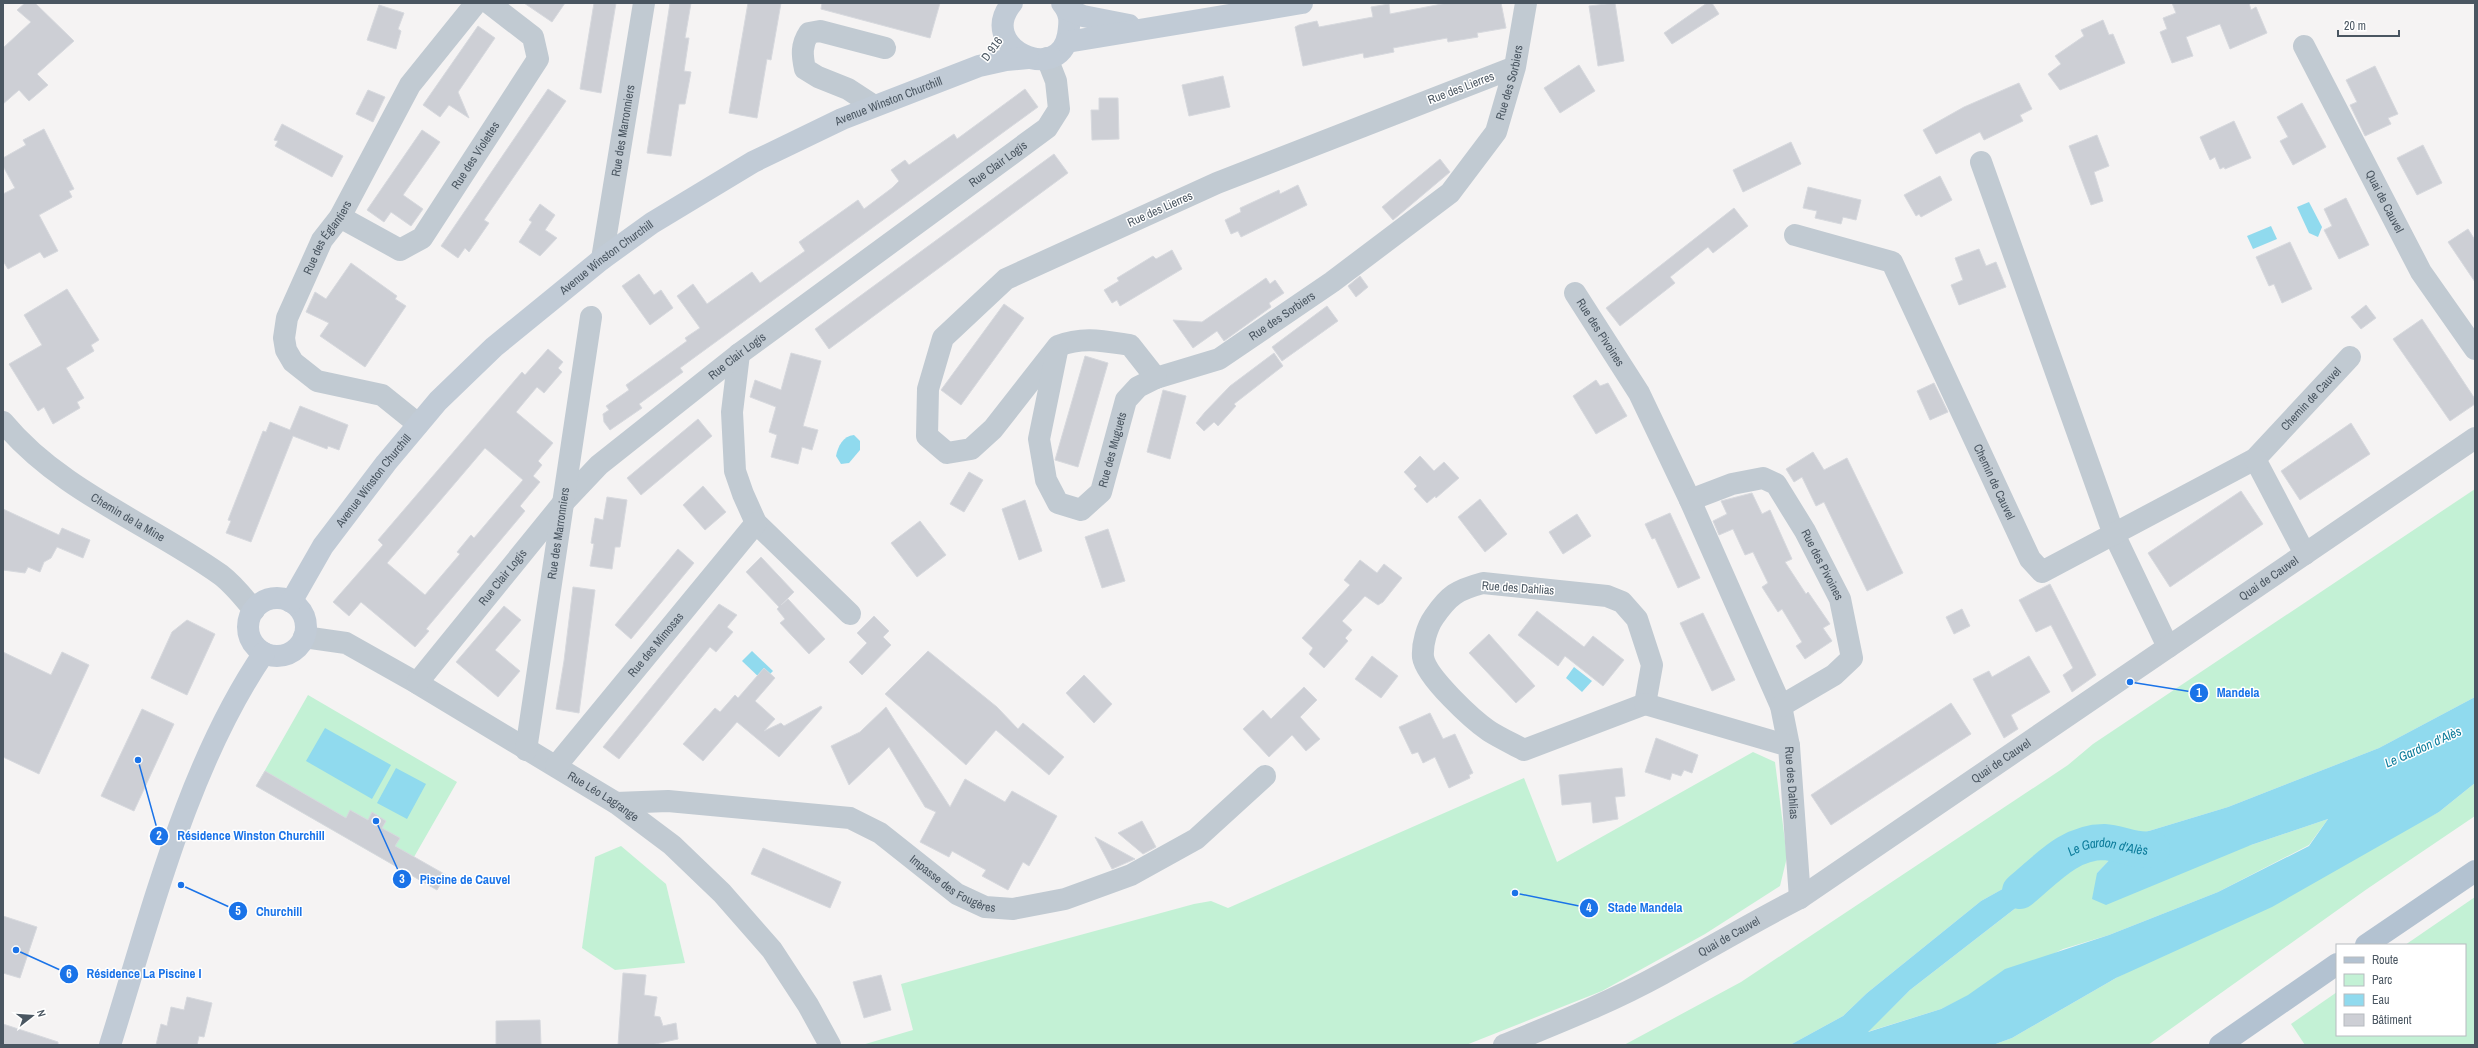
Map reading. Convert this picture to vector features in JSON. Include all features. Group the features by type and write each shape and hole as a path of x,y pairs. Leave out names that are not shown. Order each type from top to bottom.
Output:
{"main road":[{"path":"1067,42 1302,3"},
{"path":"1065,6 1083,16 1148,29"},
{"path":"1005,14 1012,48 1037,58 1059,52 1067,42 1071,20 1065,6"},
{"name":"D 916","path":"979,66 1005,14"},
{"name":"Avenue Winston Churchill","path":"291,602 323,546 418,424 438,401 494,347 602,259 664,215 753,162 815,131 874,106 979,66 1006,60 1037,58"},
{"path":"283,599 291,602 302,613 305,621 304,637 301,644 288,654 272,656 264,653 252,642 249,634 250,622 254,610 267,601 283,599"},
{"path":"110,1044 180,826 213,741 246,681 264,653"},
{"path":"2367,944 2475,871"},
{"path":"2220,1045 2336,965"}],"street":[{"name":"Rue des Églantiers","path":"418,424 382,395 317,381 293,362 286,350 284,338 287,318 322,240 340,217 410,85 476,3"},
{"name":"Rue des Violettes","path":"340,217 400,250 422,238 538,59 533,37 489,3"},
{"name":"Rue des Marronniers","path":"602,259 644,3"},
{"name":"Rue des Sorbiers","path":"1156,378 1219,360 1332,282 1450,193 1496,132 1515,67 1526,3"},
{"path":"874,106 848,89 818,77 805,69 802,56 803,42 809,33 820,31 885,48"},
{"name":"Quai de Cauvel","path":"2304,46 2422,272 2475,349"},
{"name":"Rue Clair Logis","path":"417,683 563,503 599,465 739,354 1047,128 1059,109 1056,81 1037,58"},
{"name":"Rue des Lierres","path":"1058,346 993,429 971,449 947,453 927,436 928,389 943,338 1006,279 1217,183 1515,67"},
{"path":"1981,162 2113,532 2168,647"},
{"name":"Chemin de Cauvel","path":"1795,235 1892,262 2030,559 2042,572 2113,532 2255,458 2350,357"},
{"name":"Rue des Pivoines","path":"1575,293 1638,393 1690,500 1781,706 1789,746"},
{"name":"Rue des Marronniers","path":"526,750 591,317"},
{"path":"1058,346 1074,340 1095,339 1130,345 1156,378"},
{"name":"Rue des Muguets","path":"1058,346 1040,439 1046,480 1058,503 1081,510 1101,492 1126,400 1138,387 1156,378"},
{"path":"739,354 732,412 735,471 756,523 850,614"},
{"name":"Chemin de la Mine","path":"3,422 22,446 81,488 221,576 254,610"},
{"name":"Quai de Cauvel","path":"1504,1045 1603,1004 1663,974 1749,924 1800,898 2475,438"},
{"path":"2255,458 2305,554"},
{"name":"Rue des Pivoines","path":"1690,500 1732,484 1763,478 1776,484 1805,531 1840,598 1852,658 1834,675 1781,706"},
{"name":"Rue des Mimosas","path":"556,766 756,523"},
{"name":"Rue des Dahlias","path":"1645,704 1652,665 1637,619 1622,602 1607,596 1483,583 1467,588 1446,599 1431,622 1426,635 1423,658 1440,687 1489,731 1524,750 1645,704 1789,746 1800,898"},
{"name":"Rue Léo Lagrange","path":"304,637 346,643 417,683 616,803 672,845 722,893 772,950 808,1006 830,1045"},
{"name":"Impasse des Fougères","path":"616,803 668,801 850,818 880,833 957,894 985,907 1013,909 1065,899 1131,875 1196,838 1265,776"}],"green space":[{"path":"2475,489 2475,697 2379,748 2228,807 2129,837 2104,842 2115,854 2097,873 2251,845 2328,819 2309,845 2218,892 2109,935 2063,949 1941,1009 1867,1032 1910,990 2026,900 2057,859 1981,901 1867,993 1843,1016 1790,1045 1624,1045 1741,982 2068,765 2093,744"},
{"path":"308,695 457,782 414,857 437,890 256,786"},
{"path":"1753,752 1775,762 1787,857 1780,886 1705,934 1602,991 1466,1045 862,1045 913,1030 901,984 1194,904 1211,901 1228,908 1524,778 1557,862"},
{"path":"2475,783 2475,816 2367,889 2148,1045 1993,1045 2012,1038 2116,978 2439,812"},
{"path":"621,846 666,884 685,963 615,970 582,948 595,857"},
{"path":"2475,897 2475,1045 2305,1045 2291,1024 2336,993 2336,1036 2466,1036 2466,944 2406,944"}],"water":[{"path":"2309,202 2322,227 2318,237 2309,233 2297,207"},
{"path":"2271,226 2277,239 2253,249 2247,236"},
{"path":"854,435 860,441 860,450 849,463 841,464 836,456 838,449 844,439"},
{"path":"752,651 773,671 763,681 742,661"},
{"path":"1574,667 1592,681 1582,692 1566,678"},
{"path":"2475,697 2475,783 2439,812 2272,907 2116,978 2012,1038 1993,1045 1790,1045 1843,1016 1867,993 1981,901 2058,858 2026,900 1910,990 1868,1032 1941,1009 1968,995 2005,969 2109,935 2218,892 2309,846 2328,819 2251,845 2106,905 2092,899 2097,873 2115,854 2104,842 2129,837 2228,807 2379,748"},
{"path":"325,728 391,765 372,799 306,761"},
{"path":"396,768 426,784 407,819 377,803"}],"building":[{"path":"25,3 35,3 74,41 37,74 48,85 29,101 19,90 3,104 3,48 31,22 17,10"},
{"path":"524,3 565,3 552,22"},
{"path":"594,3 616,3 601,93 580,89"},
{"path":"670,3 691,3 685,38 689,38 684,71 691,72 685,104 679,104 671,156 647,153"},
{"path":"748,3 781,3 771,60 767,59 757,118 729,113"},
{"path":"822,3 940,3 930,38 821,9"},
{"path":"1447,3 1501,3 1506,28 1477,33 1478,37 1448,42 1447,38 1393,48 1394,52 1364,58 1363,53 1303,66 1295,27 1299,25 1317,21 1319,27 1373,17 1371,7 1389,4 1390,14"},
{"path":"1615,3 1624,61 1598,66 1589,6"},
{"path":"1707,3 1712,3 1719,14 1672,44 1664,33"},
{"path":"2172,3 2249,3 2251,10 2256,7 2267,33 2230,49 2220,24 2186,37 2193,56 2172,63 2160,32 2167,29 2163,18 2176,13"},
{"path":"379,5 404,13 398,29 401,31 396,49 367,40"},
{"path":"2103,20 2109,35 2113,34 2125,63 2060,90 2048,74 2061,64 2055,56 2084,36 2081,30"},
{"path":"478,26 495,38 458,92 469,118 449,105 440,117 423,105"},
{"path":"1579,65 1595,91 1560,113 1544,88"},
{"path":"2375,66 2398,114 2388,118 2391,124 2365,136 2350,105 2357,102 2346,80"},
{"path":"1223,76 1230,107 1189,116 1182,85"},
{"path":"2019,83 2032,109 2020,115 2023,121 1984,140 1980,132 1936,154 1923,130 1964,107"},
{"path":"548,89 566,101 484,220 489,223 469,252 465,248 458,258 441,246"},
{"path":"1025,89 1038,107 680,368 683,372 639,404 642,408 610,430 604,422 603,414 609,410 606,406 629,390 626,385 687,341 685,338 700,328 677,296 693,284 707,304 752,272 760,283 805,251 799,242 858,200 864,209 892,188 899,181 891,170 905,160 909,165 954,134 957,139"},
{"path":"368,90 385,97 373,122 356,114"},
{"path":"1099,98 1118,98 1119,139 1092,140 1091,110 1099,110"},
{"path":"2302,103 2326,147 2293,165 2280,141 2288,137 2277,117"},
{"path":"2234,121 2251,158 2225,169 2224,167 2220,169 2215,157 2210,160 2200,137"},
{"path":"282,124 343,156 332,177 275,146 278,141 274,140"},
{"path":"44,129 74,189 69,191 72,197 39,215 58,251 44,258 40,252 8,269 3,261 3,194 15,188 3,166 3,158 26,145 23,140"},
{"path":"422,130 440,142 403,195 423,209 411,226 391,212 384,222 367,210"},
{"path":"2097,135 2109,166 2094,172 2103,201 2091,205 2069,146"},
{"path":"1791,142 1801,164 1743,192 1733,170"},
{"path":"2423,145 2442,183 2417,195 2397,158"},
{"path":"1054,154 1068,173 829,349 815,329"},
{"path":"1440,159 1450,172 1393,220 1382,207"},
{"path":"1940,176 1952,200 1921,217 1919,214 1916,216 1904,195"},
{"path":"1298,185 1307,205 1241,237 1238,231 1231,234 1225,220 1241,212 1240,208 1279,190 1280,194"},
{"path":"1808,187 1861,200 1856,220 1843,217 1841,224 1815,218 1817,211 1803,208"},
{"path":"2346,198 2369,245 2339,259 2324,230 2332,226 2324,209"},
{"path":"540,204 555,215 545,230 557,238 540,256 519,242 532,222 529,220"},
{"path":"1734,208 1748,226 1713,253 1708,247 1670,277 1675,283 1620,326 1606,308"},
{"path":"2468,229 2475,240 2475,282 2448,242"},
{"path":"2290,242 2312,289 2282,303 2274,284 2269,286 2256,257"},
{"path":"1979,249 1986,266 1996,262 2006,287 1959,305 1951,285 1963,280 1955,258"},
{"path":"1172,250 1182,269 1120,306 1117,300 1112,303 1104,290 1119,281 1117,278 1153,256 1156,259"},
{"path":"351,263 397,296 395,299 406,306 365,367 320,336 329,323 306,312 315,292 326,299"},
{"path":"639,274 654,295 661,290 673,308 650,325 622,286"},
{"path":"1360,276 1368,287 1356,297 1348,286"},
{"path":"1266,278 1270,284 1275,280 1284,293 1269,303 1271,307 1224,341 1217,331 1193,348 1173,320 1202,322"},
{"path":"67,289 99,340 91,345 94,351 66,368 84,398 77,402 80,408 53,424 44,407 38,411 9,364 42,345 24,315"},
{"path":"1004,304 1024,318 961,405 941,390"},
{"path":"2366,305 2376,318 2361,329 2351,317"},
{"path":"1327,306 1338,321 1282,361 1272,347"},
{"path":"2422,319 2475,399 2475,404 2450,421 2393,339"},
{"path":"548,349 563,362 558,368 562,372 544,393 537,387 516,412 553,443 538,461 542,465 533,476 540,482 520,506 525,511 426,629 429,631 415,647 361,602 349,616 333,602 383,545 378,540 522,372 525,375","holes":["485,448 523,480 474,538 471,535 457,552 460,554 425,595 387,563"]},
{"path":"791,353 821,361 803,426 818,430 812,450 802,447 798,464 771,457 777,435 769,432 776,407 750,397 755,380 781,390"},
{"path":"1274,353 1283,366 1234,404 1236,406 1218,426 1214,422 1204,431 1196,423 1230,386"},
{"path":"1085,356 1108,363 1078,467 1055,460"},
{"path":"1596,380 1600,386 1608,383 1627,416 1596,434 1573,396"},
{"path":"1934,383 1948,412 1930,420 1917,391"},
{"path":"1163,390 1186,396 1170,459 1147,452"},
{"path":"300,406 348,425 339,450 328,446 327,449 293,436 251,542 226,533 231,521 228,520 263,431 266,432 270,422 290,430"},
{"path":"698,419 712,436 641,495 627,478"},
{"path":"2351,423 2370,454 2300,500 2281,471"},
{"path":"1813,452 1824,470 1847,458 1903,573 1867,591 1824,502 1816,506 1802,477 1794,482 1786,469"},
{"path":"1420,456 1434,471 1444,462 1459,478 1436,498 1435,496 1427,503 1414,489 1417,486 1404,472"},
{"path":"969,472 983,480 964,512 950,504"},
{"path":"703,486 726,512 705,530 683,505"},
{"path":"2241,491 2263,524 2170,587 2148,553"},
{"path":"1752,493 1762,514 1770,510 1792,559 1785,562 1806,594 1808,592 1830,624 1823,628 1832,641 1805,659 1796,646 1802,642 1782,609 1778,612 1762,587 1768,583 1753,552 1745,555 1733,529 1719,535 1713,521 1727,514 1721,501"},
{"path":"607,497 627,500 620,547 615,547 612,569 590,566 594,544 591,543 595,518 603,520"},
{"path":"1480,499 1507,534 1485,552 1458,517"},
{"path":"1025,500 1042,551 1019,560 1002,509"},
{"path":"3,509 59,535 62,528 90,540 83,558 57,547 51,558 44,562 40,572 28,567 25,573 3,570"},
{"path":"1670,513 1700,578 1678,588 1655,538 1652,539 1645,524"},
{"path":"1577,514 1591,536 1563,554 1549,532"},
{"path":"920,521 946,555 917,577 891,543"},
{"path":"1108,529 1125,581 1102,588 1085,537"},
{"path":"678,549 694,563 631,639 615,625"},
{"path":"761,557 794,592 781,605 788,599 825,639 809,654 780,623 785,619 777,609 779,607 746,572"},
{"path":"1360,560 1377,573 1384,564 1402,578 1383,602 1378,605 1365,596 1342,621 1352,630 1345,638 1348,641 1324,668 1309,654 1313,648 1302,638 1350,585 1344,580"},
{"path":"2050,584 2096,675 2072,692 2063,675 2073,668 2051,625 2036,632 2019,600"},
{"path":"573,587 595,590 579,713 556,709 564,661"},
{"path":"719,604 737,615 727,627 733,632 716,652 710,647 619,759 603,747"},
{"path":"504,606 521,620 495,650 520,671 498,697 456,662"},
{"path":"1962,609 1970,626 1954,634 1946,617"},
{"path":"1537,611 1584,647 1593,636 1624,660 1603,686 1565,656 1558,666 1518,635"},
{"path":"1703,613 1735,680 1712,691 1680,623"},
{"path":"874,616 889,631 883,637 891,645 862,675 849,662 867,643 857,633"},
{"path":"187,620 215,634 187,695 151,678 172,632"},
{"path":"1489,634 1535,686 1516,703 1469,653"},
{"path":"928,651 997,707 1018,729 1023,723 1064,757 1049,775 996,730 966,765 885,694"},
{"path":"3,652 51,675 62,652 89,665 39,774 3,757"},
{"path":"1372,656 1398,676 1381,698 1355,679"},
{"path":"2029,656 2050,692 2011,715 2018,729 2004,738 1973,679 1989,671 1992,677"},
{"path":"764,668 775,678 755,701 775,719 764,731 781,723 784,726 821,706 822,708 779,757 737,722 703,761 683,744 715,708 720,712 735,695 738,698"},
{"path":"1084,675 1112,704 1094,723 1066,693"},
{"path":"1304,687 1317,700 1300,717 1320,739 1306,751 1292,735 1269,757 1243,729 1263,710 1271,719"},
{"path":"1951,703 1971,734 1831,825 1811,795"},
{"path":"886,707 950,807 965,779 1005,802 1012,791 1057,816 1029,866 1023,862 1008,890 982,876 986,870 952,851 949,857 920,842 936,812 925,807 889,747 849,785 831,746 860,732"},
{"path":"142,709 174,724 134,811 101,796"},
{"path":"1430,713 1443,739 1455,734 1473,773 1469,775 1470,778 1449,788 1435,757 1423,763 1418,752 1412,754 1399,727"},
{"path":"1656,738 1698,755 1692,773 1684,770 1681,776 1672,773 1670,780 1645,772"},
{"path":"1622,768 1625,796 1615,797 1618,819 1593,823 1591,802 1562,805 1559,775"},
{"path":"265,771 346,818 350,810 368,820 372,812 386,821 382,828 400,838 395,846 446,875 437,890 256,786"},
{"path":"1142,821 1156,847 1143,854 1118,833"},
{"path":"1095,837 1135,859 1112,869"},
{"path":"763,848 841,882 830,908 751,874"},
{"path":"3,916 37,927 20,978 3,973"},
{"path":"623,973 646,975 644,995 657,997 654,1016 660,1017 663,1026 676,1023 678,1039 651,1045 618,1045"},
{"path":"881,975 891,1010 864,1018 853,982"},
{"path":"187,997 212,1003 204,1037 199,1036 197,1045 156,1045 161,1024 167,1026 171,1007 184,1010"},
{"path":"540,1020 541,1045 496,1045 496,1021"},
{"path":"3,1024 58,1042 58,1045 3,1045"}],"waterway":[{"name":"Le Gardon d'Alès","path":"2020,891 2068,852 2091,843 2104,842 2146,850 2152,849"}],"place":[{"name":"Mandela","path":"2130,682"},
{"name":"Résidence Winston Churchill","path":"138,760"},
{"name":"Piscine de Cauvel","path":"376,821"},
{"name":"Churchill","path":"181,885"},
{"name":"Stade Mandela","path":"1515,893"},
{"name":"Résidence La Piscine I","path":"16,950"}]}
